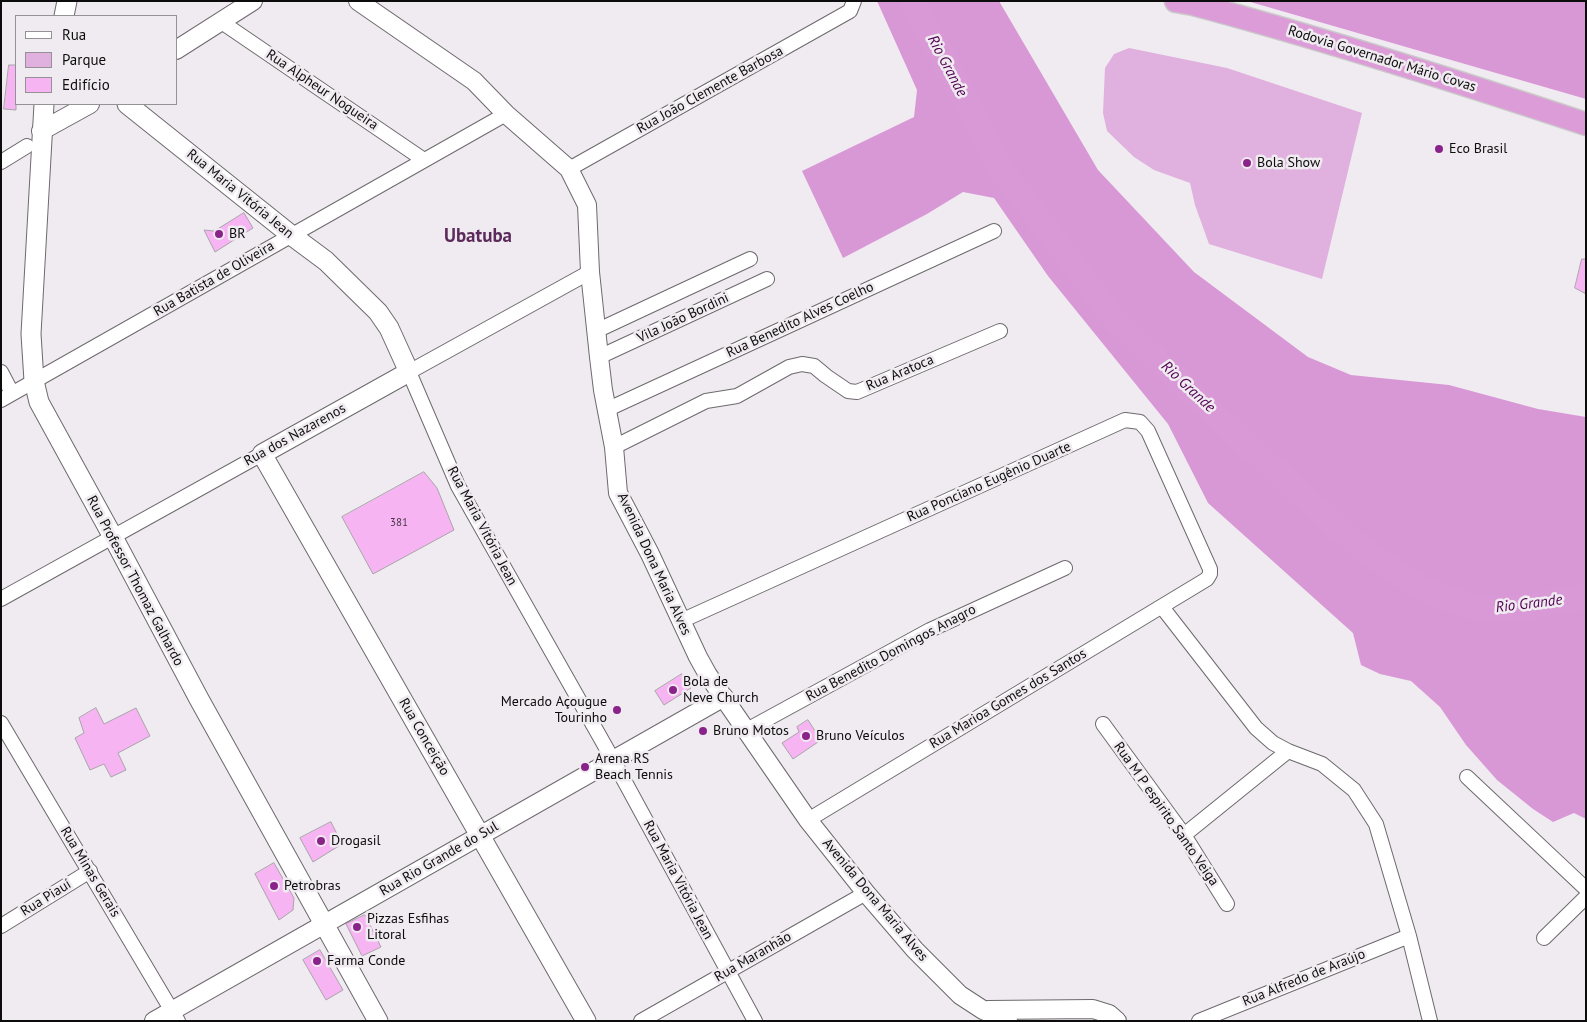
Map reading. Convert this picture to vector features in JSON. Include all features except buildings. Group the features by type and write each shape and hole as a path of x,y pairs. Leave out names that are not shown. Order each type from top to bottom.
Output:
{"highway":[{"name":"Rodovia Governador Mário Covas","path":"1176,1 1202,6 1442,76 1586,124"}],"main road":[{"path":"52,15 53,1"},
{"path":"64,15 67,1"},
{"name":"Rua Professor Thomaz Galhardo","path":"44,105 31,334 34,381 39,402 199,698 378,1021"},
{"name":"Rua Maria Vitória Jean","path":"128,105 326,261 378,312 389,328 409,372"},
{"name":"Rua dos Nazarenos","path":"262,454 409,372"},
{"name":"Rua Conceição","path":"262,454 586,1021"}],"street":[{"path":"178,49 253,1"},
{"name":"Avenida Dona Maria Alves","path":"358,1 474,81 506,114 569,169 587,205 590,272 596,331 606,410 614,447 618,493 650,554 698,657 808,820 866,893 915,950 960,995 983,1010 1008,1021"},
{"name":"Rua João Clemente Barbosa","path":"569,169 852,6"},
{"name":"Rua Alpheur Nogueira","path":"220,21 424,160"},
{"path":"41,131 88,105"},
{"name":"Rua Batista de Oliveira","path":"7,396 506,114"},
{"path":"1,162 27,146"},
{"name":"Rua Benedito Alves Coelho","path":"606,410 994,230"},
{"name":"Vila João Bordini","path":"596,331 750,259"},
{"name":"Rua dos Nazarenos","path":"409,372 590,272"},
{"name":"Vila João Bordini","path":"599,357 766,279"},
{"name":"Rua Aratoca","path":"614,447 706,401 737,396 789,367 802,364 814,366 848,391 857,392 1000,331"},
{"path":"1,372 7,396"},
{"name":"Rua Maria Vitória Jean","path":"409,372 458,486 613,760 754,1021"},
{"name":"Rua Ponciano Eugênio Duarte","path":"681,621 1125,420 1140,422 1148,431 1210,569 1207,579"},
{"name":"Rua dos Nazarenos","path":"1,599 262,454"},
{"name":"Rua Benedito Domingos Anagro","path":"747,730 930,630 1065,568"},
{"name":"Rua Marioa Gomes dos Santos","path":"808,820 1207,579"},
{"path":"1162,607 1256,728 1273,744 1322,764 1354,790 1376,824 1409,936 1430,1021"},
{"name":"Rua Rio Grande do Sul","path":"154,1021 175,1016 324,924 724,697"},
{"name":"Rua Minas Gerais","path":"1,723 175,1016"},
{"name":"Rua M P espirito Santo Veiga","path":"1103,724 1184,835 1227,904"},
{"path":"1184,835 1288,751"},
{"path":"1467,777 1586,889"},
{"name":"Rua Piauí","path":"1,926 90,871"},
{"name":"Rua Maranhão","path":"641,1021 866,893"},
{"path":"1544,938 1586,897"},
{"name":"Rua Alfredo de Araújo","path":"1199,1021 1409,936"},
{"path":"983,1010 1068,1015 1093,1009 1109,1014 1117,1021"}],"green space":[{"name":"Bola Show","path":"1129,48 1227,68 1362,113 1322,279 1209,244 1195,205 1190,183 1154,170 1134,157 1107,131 1103,113 1105,68 1114,54"}],"shaded area":[{"path":"877,1 999,1 1098,170 1194,272 1308,357 1351,375 1449,385 1538,409 1586,417 1586,819 1574,813 1553,822 1533,809 1497,780 1466,745 1440,707 1411,681 1380,674 1361,665 1353,633 1208,503 1168,424 1048,276 994,198 963,192 927,214 843,258 802,171 914,117 917,90"},
{"path":"1247,1 1586,1 1586,99"}],"waterway":[{"name":"Rio Grande","path":"913,1 1003,172 1116,321 1247,445 1361,548 1422,589 1480,609 1510,610 1586,596"}],"place":[{"name":"Eco Brasil","path":"1439,149"},
{"name":"Bola Show","path":"1247,163"},
{"name":"BR","path":"219,234"},
{"name":"Bola de Neve Church","path":"673,690"},
{"name":"Mercado Açougue Tourinho","path":"617,710"},
{"name":"Bruno Motos","path":"703,731"},
{"name":"Bruno Veículos","path":"806,736"},
{"name":"Arena RS Beach Tennis","path":"585,767"},
{"name":"Drogasil","path":"321,841"},
{"name":"Petrobras","path":"274,886"},
{"name":"Pizzas Esfihas Litoral","path":"357,927"},
{"name":"Farma Conde","path":"317,961"}],"district":[{"name":"Ubatuba","path":"478,237"}]}
